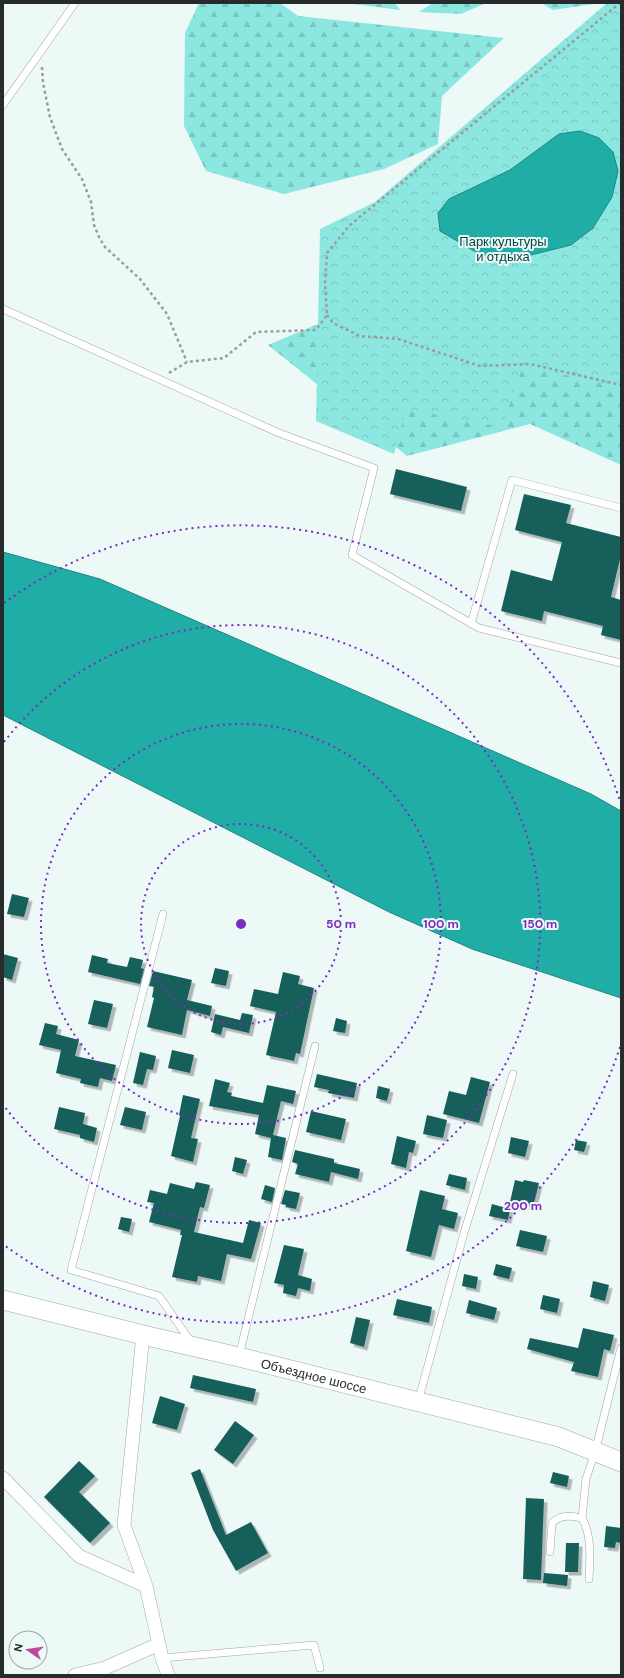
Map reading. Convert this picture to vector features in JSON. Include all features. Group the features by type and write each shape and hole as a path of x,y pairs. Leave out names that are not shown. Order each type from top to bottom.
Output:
{"main road":[{"name":"Объездное шоссе","path":"11,1299 143,1335 239,1356 559,1437 621,1462"}],"street":[{"path":"143,1335 124,1525 146,1586 158,1644 168,1675"},
{"path":"3,1478 79,1556 146,1586"},
{"path":"75,1675 106,1668 158,1644"}],"lane":[{"path":"3,105 76,3"},
{"path":"3,309 279,433 374,468 352,555 479,628 621,663"},
{"path":"471,624 512,480 621,508"},
{"path":"163,914 71,1270 159,1296 195,1347"},
{"path":"239,1356 315,1046"},
{"path":"418,1402 464,1233 513,1074"},
{"path":"589,1579 590,1547 585,1524 582,1518 586,1479 595,1452 621,1348"},
{"path":"550,1552 552,1523 564,1516 582,1518"},
{"path":"162,1658 314,1646 320,1668"}],"path":[{"path":"620,3 350,225 327,253 325,283 328,315 334,323 360,336 398,340 480,366 530,364 621,385"},
{"path":"42,49 43,83 50,117 62,149 82,179 90,202 94,225 99,238 105,247 140,279 167,314 187,362"},
{"path":"159,379 187,362 224,358 256,332 316,330 328,315"}],"green space":[{"path":"199,3 280,3 298,16 504,38 442,96 438,144 384,169 284,194 206,171 184,126 185,33"},
{"path":"346,3 395,3 400,10"},
{"path":"433,3 486,3 461,14 419,12"},
{"path":"541,3 600,3 553,10"},
{"name":"Парк культуры и отдыха","path":"607,3 621,3 621,388 523,365 502,427 406,409 394,454 316,421 320,229 375,202"},
{"path":"621,246 621,465 530,424 407,456 268,345 387,295"}],"shaded area":[{"path":"580,131 599,138 613,152 618,171 612,197 593,228 571,245 511,260 481,255 440,231 438,213 449,199 510,170 559,134"},
{"path":"3,552 100,579 591,794 621,811 621,998 472,949 389,912 3,715"}],"building":[{"path":"396,469 467,487 461,511 390,494"},
{"path":"524,494 571,505 566,523 621,537 621,555 611,597 621,600 621,640 601,635 603,626 544,611 542,621 501,611 511,570 552,581 562,542 515,530"},
{"path":"12,894 29,898 24,917 7,914"},
{"path":"3,954 18,958 12,980 3,977"},
{"path":"92,955 108,959 107,963 127,967 130,957 143,960 141,968 144,969 140,984 88,972"},
{"path":"215,968 229,971 226,986 211,983"},
{"path":"153,971 192,980 187,1000 212,1006 210,1016 187,1010 182,1035 147,1027 154,998 152,997 154,987 149,986"},
{"path":"283,972 300,976 298,984 314,988 300,1054 296,1053 294,1061 266,1055 276,1012 250,1006 254,989 278,994"},
{"path":"94,1000 113,1004 107,1028 88,1024"},
{"path":"242,1013 253,1015 249,1033 223,1027 221,1035 211,1032 215,1014 240,1020"},
{"path":"336,1018 347,1021 345,1033 333,1031"},
{"path":"45,1023 58,1026 56,1034 79,1040 75,1056 116,1065 112,1081 100,1078 98,1087 80,1083 81,1079 56,1073 61,1050 39,1045"},
{"path":"172,1050 194,1055 190,1073 168,1068"},
{"path":"140,1052 156,1056 153,1070 147,1069 143,1085 133,1083"},
{"path":"317,1074 357,1083 354,1098 328,1093 329,1090 314,1087"},
{"path":"471,1077 490,1082 479,1123 443,1114 449,1091 466,1095"},
{"path":"215,1079 230,1083 227,1092 232,1093 231,1096 263,1103 267,1085 296,1091 293,1104 281,1101 273,1135 286,1138 282,1160 268,1157 271,1138 255,1134 259,1115 209,1106"},
{"path":"378,1086 390,1089 387,1101 376,1098"},
{"path":"183,1095 200,1099 191,1138 198,1139 193,1162 171,1156"},
{"path":"59,1107 85,1113 83,1124 97,1128 94,1142 80,1138 80,1135 54,1129"},
{"path":"125,1107 146,1112 142,1130 120,1125"},
{"path":"311,1111 346,1119 341,1140 306,1132"},
{"path":"427,1115 447,1120 443,1138 423,1134"},
{"path":"397,1136 416,1141 413,1153 409,1152 406,1168 391,1164"},
{"path":"511,1137 529,1141 525,1157 508,1153"},
{"path":"576,1140 587,1142 584,1152 574,1150"},
{"path":"295,1150 334,1159 334,1163 360,1169 358,1179 331,1172 329,1182 295,1174 298,1164 292,1162"},
{"path":"235,1157 247,1160 243,1174 232,1171"},
{"path":"449,1174 467,1178 465,1190 446,1185"},
{"path":"515,1180 539,1183 533,1207 510,1202"},
{"path":"196,1182 210,1185 204,1208 200,1207 194,1232 243,1243 249,1220 261,1223 251,1259 227,1254 221,1281 198,1276 197,1282 172,1277 182,1235 180,1235 181,1230 149,1222 154,1203 147,1202 150,1190 167,1194 170,1183 194,1189"},
{"path":"265,1185 275,1188 272,1202 261,1199"},
{"path":"285,1190 300,1193 296,1209 286,1207 286,1205 281,1204"},
{"path":"420,1190 445,1196 442,1209 458,1213 454,1229 439,1225 431,1257 406,1251"},
{"path":"492,1204 510,1209 508,1220 489,1216"},
{"path":"121,1217 132,1219 129,1232 118,1229"},
{"path":"520,1230 547,1236 543,1252 516,1246"},
{"path":"284,1245 304,1249 298,1275 312,1279 310,1291 298,1288 296,1296 283,1293 284,1285 274,1283"},
{"path":"496,1264 512,1268 509,1279 493,1275"},
{"path":"464,1274 478,1277 476,1289 462,1286"},
{"path":"593,1281 609,1285 605,1301 590,1297"},
{"path":"543,1295 560,1299 557,1313 540,1309"},
{"path":"397,1299 432,1307 429,1323 393,1315"},
{"path":"469,1300 497,1308 494,1320 466,1313"},
{"path":"356,1317 370,1320 364,1347 350,1343"},
{"path":"583,1328 614,1335 610,1351 604,1349 598,1377 571,1371 574,1362 527,1349 530,1338 578,1348"},
{"path":"193,1375 256,1389 253,1402 190,1388"},
{"path":"160,1396 185,1404 177,1430 152,1423"},
{"path":"235,1421 254,1435 233,1464 214,1450"},
{"path":"79,1461 95,1476 79,1492 110,1523 90,1543 44,1497"},
{"path":"200,1469 226,1535 251,1522 268,1553 236,1571 213,1530 191,1473"},
{"path":"553,1472 569,1476 567,1487 550,1483"},
{"path":"526,1498 544,1499 541,1580 523,1579"},
{"path":"606,1526 621,1528 621,1543 616,1542 615,1548 604,1547"},
{"path":"566,1543 579,1543 578,1572 565,1572"},
{"path":"544,1573 568,1575 567,1586 543,1583"}]}
